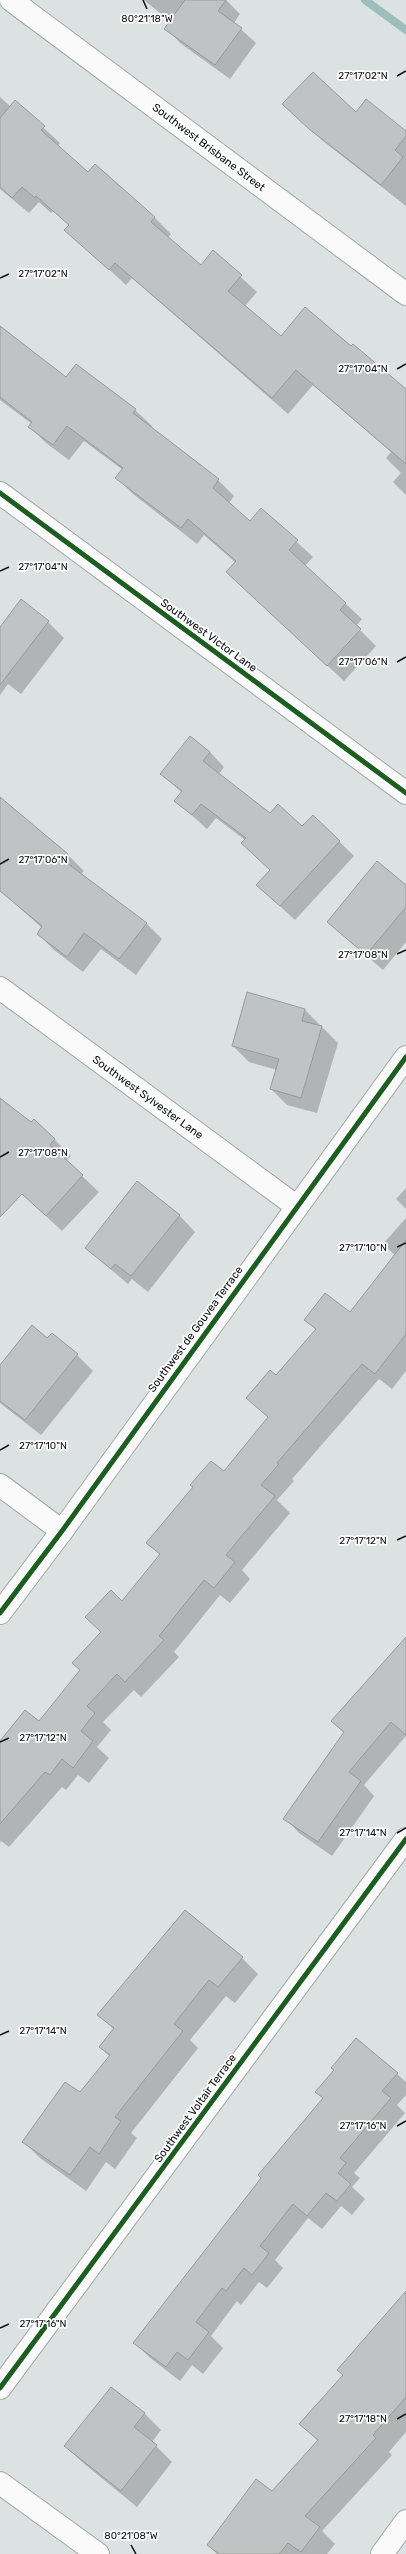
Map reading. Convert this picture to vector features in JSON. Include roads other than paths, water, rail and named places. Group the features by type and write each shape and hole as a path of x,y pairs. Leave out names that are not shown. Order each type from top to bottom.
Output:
{"street":[{"name":"Southwest Brisbane Street","path":"11,0 406,294"},
{"name":"Southwest Victor Lane","path":"0,494 406,793"},
{"name":"Southwest Sylvester Lane","path":"0,988 296,1206"},
{"name":"Southwest de Gouvea Terrace","path":"0,1613 62,1531 296,1206 406,1057"},
{"path":"0,1486 62,1531"},
{"name":"Southwest Voltair Terrace","path":"0,2388 406,1839"},
{"path":"0,2483 98,2554"},
{"path":"382,2554 406,2521"}],"waterway":[{"path":"365,0 406,30"}]}
